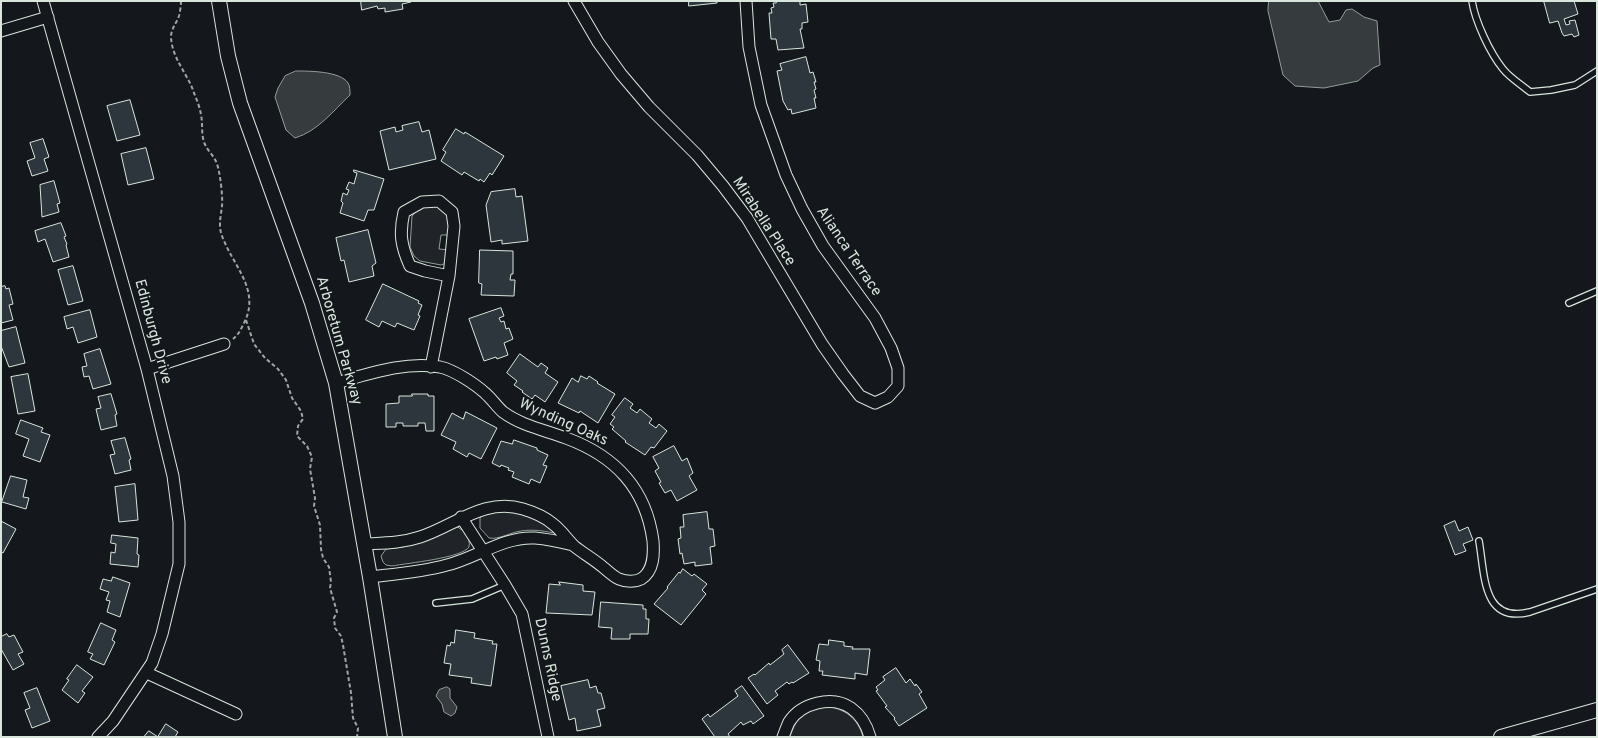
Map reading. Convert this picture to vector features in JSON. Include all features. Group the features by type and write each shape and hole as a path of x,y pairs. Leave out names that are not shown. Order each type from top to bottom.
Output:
{"street":[{"name":"Edinburgh Drive","path":"43,1 147,369 173,476 179,522 179,564 162,634 146,673 114,721 98,737"},
{"name":"Arboretum Parkway","path":"219,1 228,56 240,102 312,304 336,383 370,577 395,737"},
{"name":"Mirabella Place","path":"574,1 598,42 621,74 649,107 697,155 747,218 822,344 860,396 875,404 888,397"},
{"name":"Alianca Terrace","path":"746,1 749,47 761,105 773,142 786,175 810,224 823,246 875,318 891,348 898,368 898,386 888,397"},
{"path":"1,31 48,17"},
{"path":"431,367 449,276 454,226 452,212 439,201 422,202 404,212 400,228 403,250 410,266 449,276"},
{"path":"147,369 224,344"},
{"name":"Wynding Oaks","path":"336,383 397,368 441,367 465,378 485,393 503,412 524,424 564,437 596,451 608,459 629,482 644,506 652,532 653,560 650,569 642,579 630,582 619,579 573,545 553,524 522,508 505,506 490,507 461,517 422,537 404,542 364,544"},
{"name":"Dunns Ridge","path":"461,517 522,614 548,737"},
{"name":"Wynding Oaks","path":"370,577 428,570 465,560 500,544 518,540 534,538 573,545"},
{"path":"146,673 236,714"},
{"name":"Arboretum Parkway","path":"390,699 399,737"},
{"path":"783,737 789,722 805,706 831,701 851,708 866,724 870,737"},
{"path":"1502,737 1597,710"}],"lane":[{"path":"1472,1 1474,14 1503,70 1530,92 1575,85 1597,71"},
{"path":"1569,303 1597,291"},
{"path":"1479,541 1486,585 1490,597 1500,610 1509,614 1530,612 1597,589"},
{"path":"436,602 472,599 505,585"}],"path":[{"path":"182,1 179,15 172,28 172,45 175,56 194,92 201,114 204,143 208,151 215,157 217,164 222,200 220,229 250,296 250,307 239,334 224,344"},
{"path":"246,320 254,344 286,380 292,398 301,411 303,419 298,426 297,436 307,446 312,457 310,469 315,498 314,506 320,525 320,549 330,573 330,588 336,612 334,618 335,628 341,636 343,645 353,718 358,728 357,737"}],"shaded area":[{"path":"1269,1 1318,1 1329,22 1340,20 1346,10 1352,9 1364,17 1377,21 1380,65 1373,68 1358,81 1324,88 1295,86 1283,75 1268,11"},
{"path":"296,71 324,72 338,76 348,83 350,95 318,126 295,138 286,130 275,97 285,76"},
{"path":"434,205 446,213 451,235 441,235 439,249 449,250 446,263 441,265 420,261 414,256 410,247 412,216 419,208"},
{"path":"505,511 533,518 558,534 526,530 497,538 489,538 480,528 480,518 484,514"},
{"path":"455,526 468,537 469,547 464,551 422,562 392,566 386,565 383,562 381,556 386,549 403,547"},
{"path":"447,687 450,689 450,698 457,707 455,713 451,716 444,712 442,704 436,696 439,690"},
{"path":"826,706 839,709 850,716 858,725 863,737 790,737 799,719 808,712"}],"building":[{"path":"361,1 411,2 402,4 403,9 385,12 385,8 378,9 377,6 362,10"},
{"path":"689,1 717,1 717,3 689,6"},
{"path":"776,1 800,1 800,5 806,4 808,22 802,23 802,29 800,29 804,48 778,50 776,39 771,39 769,13 772,13 771,8 774,7 773,3 776,3"},
{"path":"1544,1 1574,1 1578,14 1564,19 1566,25 1570,24 1569,21 1575,20 1579,35 1574,37 1572,34 1564,36 1558,21 1550,23"},
{"path":"806,57 810,73 813,72 816,82 814,82 816,89 814,90 816,98 814,98 816,108 792,114 791,109 788,110 783,101 777,71 782,70 780,64"},
{"path":"130,100 140,135 117,141 107,106"},
{"path":"419,122 422,132 429,130 436,159 389,170 380,131 395,127 396,132 403,130 402,126"},
{"path":"456,129 464,134 465,132 504,156 492,175 490,173 484,182 464,172 462,175 441,161 446,152 443,150"},
{"path":"43,139 49,157 44,159 48,171 32,176 27,161 35,158 30,143"},
{"path":"146,148 154,179 128,185 121,154"},
{"path":"354,170 384,179 374,210 368,210 364,221 340,213 343,193 347,195 349,190 346,189 349,182 354,184 357,173"},
{"path":"54,181 60,203 57,204 59,212 42,217 40,185"},
{"path":"515,189 516,197 522,196 528,241 502,244 502,240 491,242 486,205 491,192"},
{"path":"61,223 66,236 64,237 69,257 53,262 45,239 38,242 35,231"},
{"path":"368,230 376,263 372,266 374,276 349,282 344,260 341,261 336,238"},
{"path":"480,250 513,251 513,274 511,274 510,280 515,280 514,296 481,295 482,284 479,283"},
{"path":"73,266 83,301 68,305 58,270"},
{"path":"383,284 419,301 418,303 422,305 414,330 397,323 395,327 382,321 379,327 366,320"},
{"path":"5,286 6,289 9,288 13,304 9,305 13,320 1,323 1,287"},
{"path":"501,308 504,316 499,318 501,322 504,321 506,329 509,328 513,339 504,343 508,355 484,361 469,319"},
{"path":"90,310 97,337 78,343 73,327 67,329 64,317"},
{"path":"16,327 25,363 9,367 1,346 1,331"},
{"path":"100,349 111,384 93,389 89,376 84,377 82,367 87,366 84,354"},
{"path":"520,354 538,367 541,363 548,368 545,373 558,382 545,402 535,395 532,399 522,392 514,385 517,381 507,373"},
{"path":"28,374 35,411 18,414 11,377"},
{"path":"581,376 587,379 589,376 615,394 598,423 580,411 579,413 558,403 572,378 578,382"},
{"path":"111,394 117,414 115,415 117,426 101,430 96,409 101,408 98,397"},
{"path":"412,394 434,396 434,431 426,431 425,423 418,423 418,426 403,426 403,423 396,423 396,427 386,427 386,404 399,403 399,396 412,396"},
{"path":"625,398 633,404 630,408 637,413 640,409 652,419 649,423 656,428 659,424 667,431 654,448 651,447 645,455 625,442 612,429 614,427 610,424 615,417 612,415"},
{"path":"466,412 497,428 481,459 469,453 467,457 453,449 456,442 441,435 452,413 463,419"},
{"path":"21,420 43,428 41,432 50,435 40,462 23,456 29,439 16,434"},
{"path":"125,438 131,459 129,460 131,470 115,474 110,455 115,454 111,441"},
{"path":"514,440 537,448 537,450 548,455 543,465 547,466 540,483 531,479 529,484 512,477 514,472 508,470 509,468 501,465 500,467 492,463 501,441 512,444"},
{"path":"674,446 682,461 687,458 693,473 689,476 697,490 677,501 671,490 665,493 659,483 661,482 655,471 659,468 653,457"},
{"path":"11,476 27,480 23,497 29,498 26,509 2,502"},
{"path":"135,484 138,520 119,522 115,487"},
{"path":"707,512 709,529 713,529 715,546 710,547 712,564 695,566 695,562 684,564 682,553 680,554 678,539 681,538 680,527 684,527 683,515"},
{"path":"1,521 16,529 3,553 1,552"},
{"path":"1455,521 1459,531 1468,527 1473,540 1463,544 1466,551 1455,555 1444,526"},
{"path":"112,535 138,538 138,567 110,564 111,552 115,553 116,544 111,543"},
{"path":"683,569 692,576 694,574 707,584 702,590 706,594 681,625 654,604"},
{"path":"113,577 130,583 120,617 107,612 110,601 106,600 109,592 100,589 103,579 111,581"},
{"path":"559,582 583,585 583,591 595,592 592,615 546,613 549,584 560,585"},
{"path":"601,602 643,605 643,609 646,609 646,619 649,619 648,634 630,634 630,639 611,639 612,628 599,627"},
{"path":"101,623 116,630 112,640 115,642 104,665 90,659 93,654 88,652"},
{"path":"456,630 475,633 474,638 493,641 492,644 497,644 491,686 471,683 472,678 449,675 451,664 444,663 447,645 450,646 451,642 454,643"},
{"path":"7,634 9,637 14,635 23,652 18,654 24,664 13,670 1,649 1,637"},
{"path":"829,640 844,642 844,646 853,647 852,649 870,649 867,675 855,673 855,679 822,675 823,671 819,671 820,661 816,660 819,644 828,645"},
{"path":"788,645 809,673 793,683 789,684 787,682 775,691 778,695 767,704 748,678 784,654 782,650"},
{"path":"77,665 93,677 82,691 85,693 78,703 62,690"},
{"path":"896,668 906,683 910,679 915,686 916,684 922,692 919,694 927,708 899,726 876,691 878,690 876,687 885,680 883,677"},
{"path":"588,680 590,688 596,686 598,693 601,693 605,708 597,710 601,726 577,731 575,718 569,720 561,686"},
{"path":"742,686 764,716 753,724 751,721 743,725 741,722 728,734 730,737 715,737 702,719 708,714 710,717 738,696 735,691"},
{"path":"37,688 50,721 32,728 25,710 30,708 24,693"},
{"path":"166,724 178,732 175,737 158,737"},
{"path":"149,731 158,737 144,737"}]}
